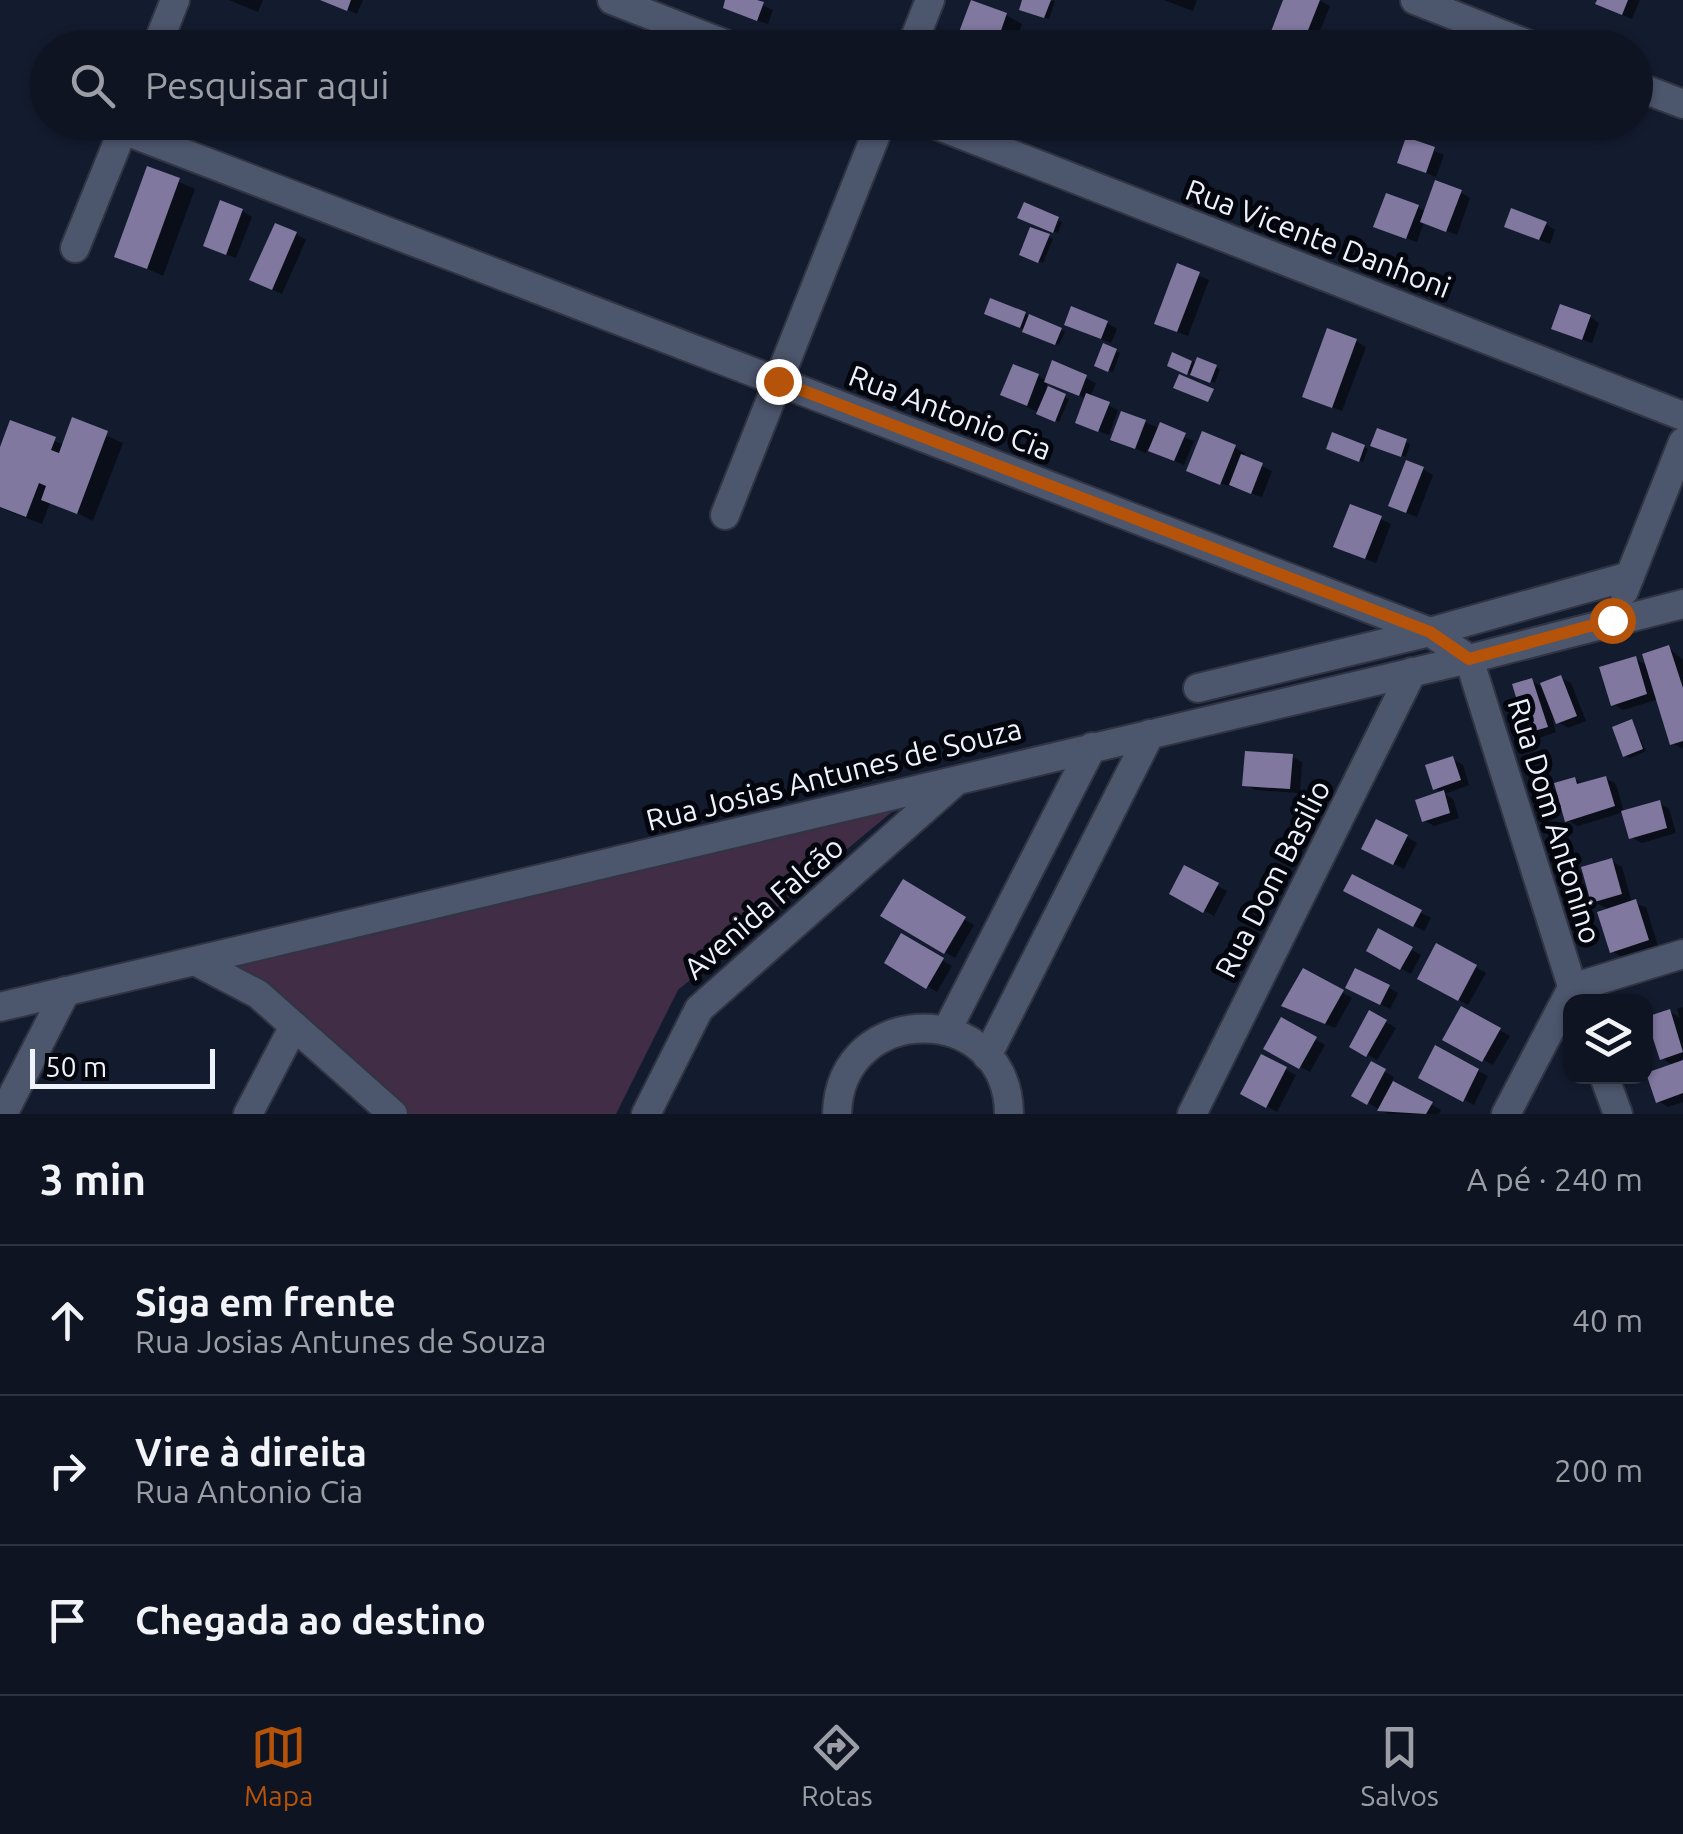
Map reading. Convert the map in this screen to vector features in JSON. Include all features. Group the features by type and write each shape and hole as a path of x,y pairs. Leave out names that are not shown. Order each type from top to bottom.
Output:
{"street":[{"path":"163,30 175,0"},
{"path":"612,0 689,30"},
{"path":"918,30 930,0"},
{"path":"1416,0 1492,30"},
{"path":"1653,93 1683,104"},
{"path":"75,248 118,140"},
{"name":"Rua Antonio Cia","path":"160,140 1430,632 1469,659"},
{"path":"726,514 874,140"},
{"name":"Rua Vicente Danhoni","path":"975,140 1683,416"},
{"path":"1612,620 1683,442"},
{"path":"1198,688 1430,632 1630,576"},
{"name":"Rua Josias Antunes de Souza","path":"0,1006 1469,659 1683,604"},
{"name":"Rua Dom Antonino","path":"1469,659 1575,994"},
{"name":"Rua Dom Basilio","path":"1192,1114 1412,672"},
{"path":"987,1056 1150,734"},
{"path":"947,1030 1092,747"},
{"name":"Avenida Falcão","path":"646,1114 699,1009 961,777"},
{"path":"1575,994 1683,954"},
{"path":"197,962 258,994 393,1114"},
{"path":"3,1114 66,991"},
{"path":"1506,1114 1563,1015"},
{"path":"248,1114 294,1026"},
{"path":"837,1114 850,1068 876,1041 910,1028 947,1030 987,1056 1005,1087 1009,1114"},
{"path":"1607,1084 1618,1114"}],"shaded area":[{"path":"905,801 678,990 616,1114 407,1114 260,982 227,963"}],"building":[{"path":"320,0 351,0 347,11"},
{"path":"725,0 764,2 757,21 723,8"},
{"path":"971,0 1007,13 1001,30 960,30"},
{"path":"1022,0 1051,0 1044,18 1019,10"},
{"path":"1283,0 1320,0 1308,30 1272,30"},
{"path":"1597,0 1628,0 1622,15 1595,4"},
{"path":"1405,140 1435,147 1426,173 1397,163"},
{"path":"147,166 180,178 147,269 114,257"},
{"path":"1435,180 1462,190 1446,232 1420,222"},
{"path":"1386,193 1419,205 1406,239 1373,227"},
{"path":"220,200 243,209 226,255 203,246"},
{"path":"1024,202 1059,217 1053,233 1017,218"},
{"path":"1511,208 1547,222 1539,240 1504,227"},
{"path":"275,223 297,232 272,290 249,280"},
{"path":"1030,227 1050,234 1038,263 1019,255"},
{"path":"1177,263 1200,272 1177,332 1154,324"},
{"path":"990,298 1026,312 1020,328 984,314"},
{"path":"1560,304 1591,315 1582,340 1551,329"},
{"path":"1071,306 1108,321 1101,339 1064,325"},
{"path":"1029,314 1062,328 1055,345 1022,332"},
{"path":"1327,328 1357,339 1332,408 1302,397"},
{"path":"1103,343 1117,349 1108,372 1094,366"},
{"path":"1172,352 1192,361 1187,375 1167,366"},
{"path":"1197,357 1217,365 1210,383 1190,375"},
{"path":"1052,360 1087,375 1079,396 1044,382"},
{"path":"1013,364 1039,374 1027,406 1000,395"},
{"path":"1179,374 1214,389 1208,402 1173,388"},
{"path":"1048,386 1066,394 1055,422 1036,414"},
{"path":"1086,393 1110,402 1098,432 1075,423"},
{"path":"1121,411 1146,420 1135,449 1110,440"},
{"path":"72,417 108,431 77,514 41,500 46,486 39,483 26,517 0,507 0,447 10,420 56,437 51,450 59,453"},
{"path":"1160,422 1186,433 1174,461 1148,451"},
{"path":"1377,428 1407,439 1401,457 1370,446"},
{"path":"1202,431 1236,445 1220,485 1186,471"},
{"path":"1332,432 1365,445 1359,462 1326,449"},
{"path":"1241,454 1263,463 1251,494 1229,485"},
{"path":"1406,460 1424,467 1406,513 1388,506"},
{"path":"1350,504 1382,516 1365,559 1333,547"},
{"path":"1669,645 1683,688 1683,741 1670,745 1642,654"},
{"path":"1636,656 1647,694 1611,706 1599,667"},
{"path":"1561,675 1577,716 1556,724 1540,683"},
{"path":"1532,678 1548,727 1527,733 1512,684"},
{"path":"1632,719 1643,749 1623,757 1612,727"},
{"path":"1245,751 1293,754 1290,789 1242,786"},
{"path":"1453,756 1461,780 1433,790 1425,765"},
{"path":"1606,776 1615,806 1565,822 1554,783 1575,777 1577,784"},
{"path":"1444,790 1450,813 1422,822 1415,800"},
{"path":"1660,800 1667,828 1629,839 1621,811"},
{"path":"1376,819 1408,835 1393,865 1361,849"},
{"path":"1612,858 1622,894 1591,903 1581,867"},
{"path":"1184,865 1219,883 1203,913 1169,894"},
{"path":"1352,874 1422,910 1413,927 1343,891"},
{"path":"903,879 966,917 944,954 880,916"},
{"path":"1636,899 1649,940 1610,953 1597,912"},
{"path":"1378,928 1413,947 1400,970 1366,951"},
{"path":"901,933 944,958 926,989 884,963"},
{"path":"1436,943 1477,965 1458,1001 1417,979"},
{"path":"1303,968 1344,990 1325,1024 1281,1006"},
{"path":"1355,968 1390,985 1380,1005 1345,988"},
{"path":"1461,1006 1501,1028 1482,1062 1442,1040"},
{"path":"1670,1009 1683,1052 1660,1060 1653,1038 1653,1015"},
{"path":"1369,1010 1387,1020 1366,1057 1349,1047"},
{"path":"1281,1017 1317,1037 1299,1069 1263,1049"},
{"path":"1435,1045 1479,1069 1463,1102 1418,1078"},
{"path":"1261,1054 1287,1067 1266,1108 1240,1094"},
{"path":"1683,1060 1683,1093 1656,1103 1650,1084 1653,1084 1653,1071"},
{"path":"1371,1061 1386,1069 1367,1105 1351,1096"},
{"path":"1393,1081 1433,1102 1426,1114 1377,1111"}],"route":[{"path":"778,381 1430,632 1469,659 1612,620"}]}
